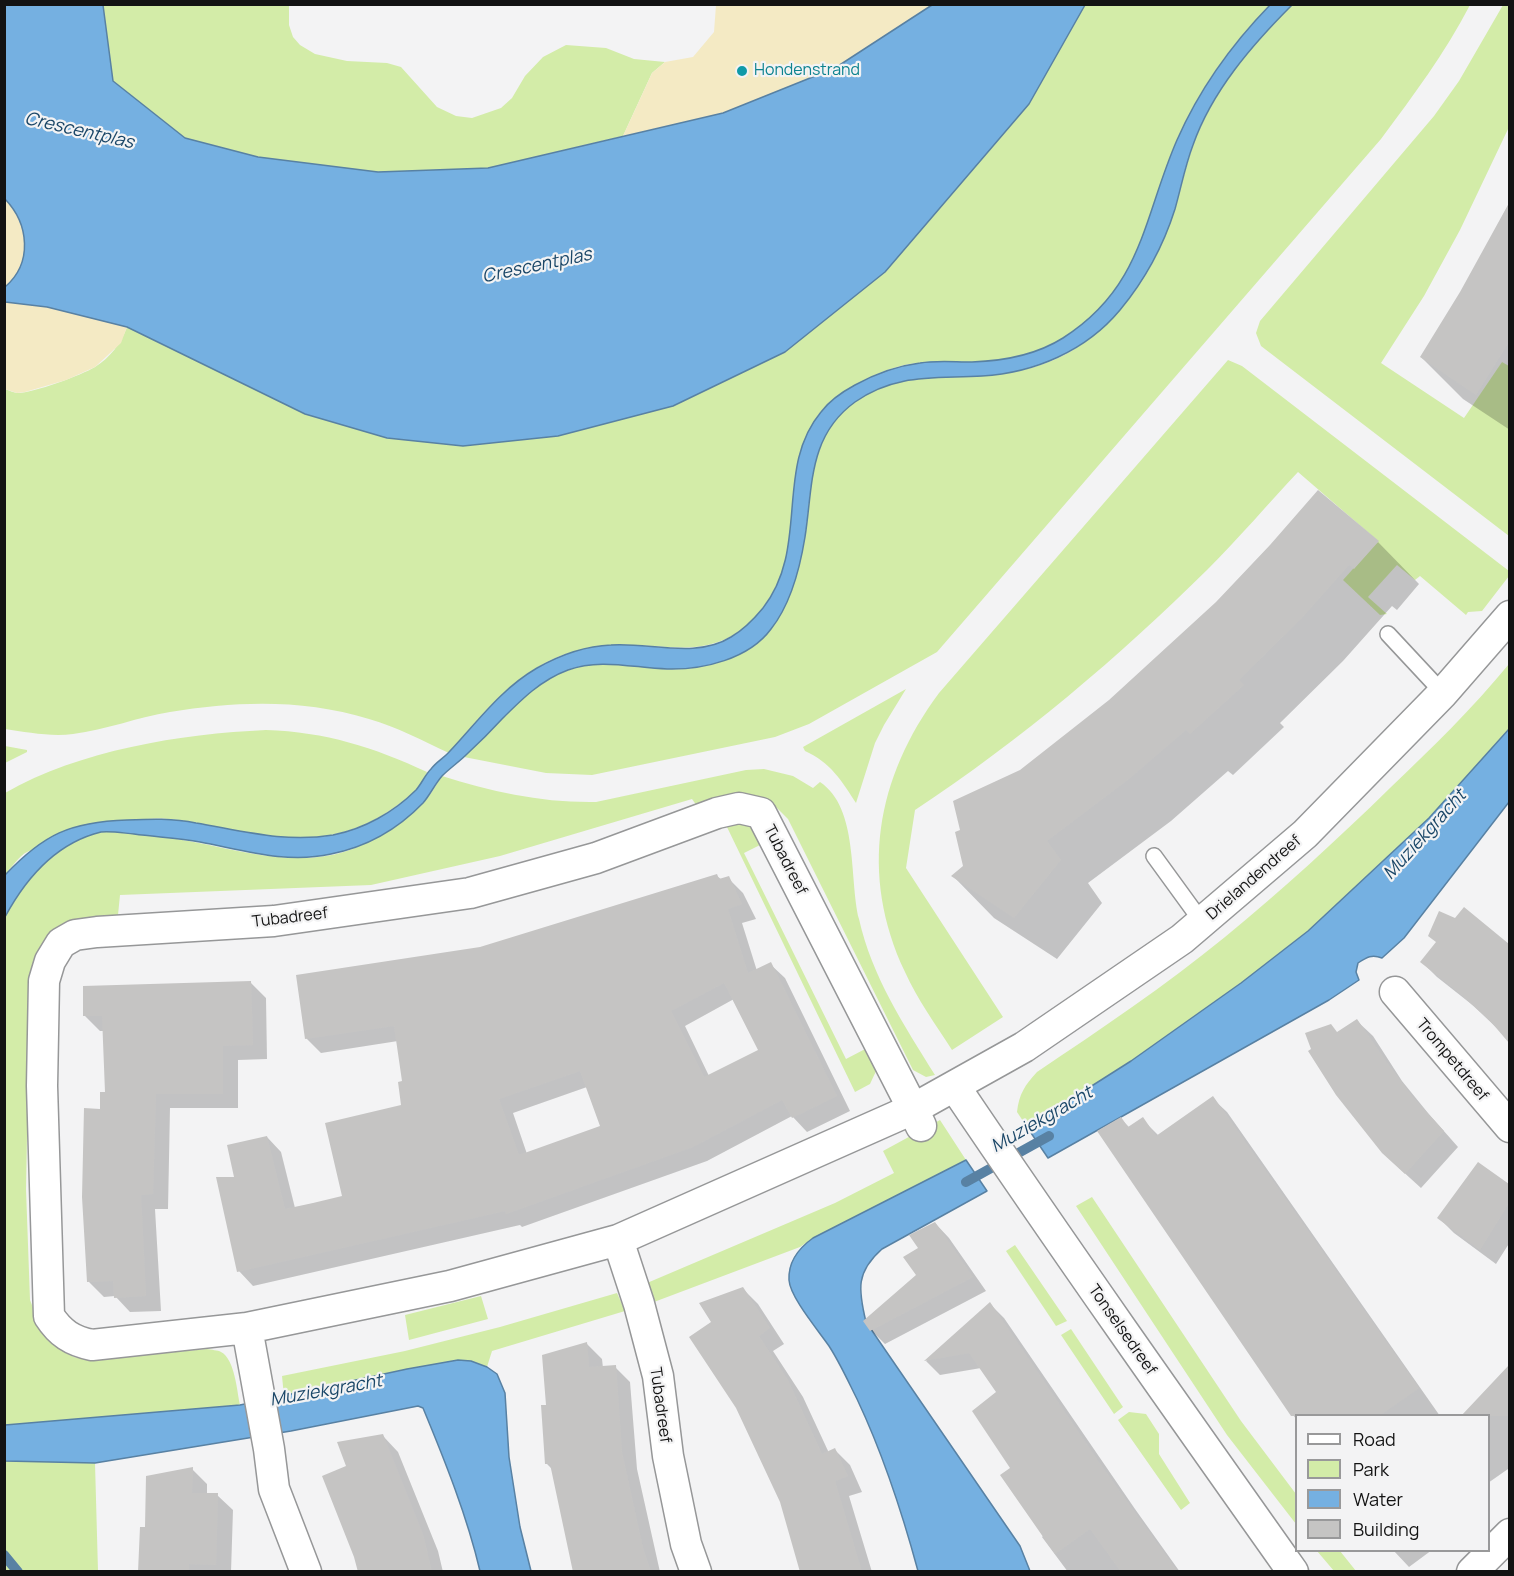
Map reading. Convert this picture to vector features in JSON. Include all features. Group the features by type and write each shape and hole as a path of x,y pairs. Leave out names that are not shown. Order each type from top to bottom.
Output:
{"street":[{"name":"Drielandendreef","path":"955,1087 1041,1036 1182,939 1203,922 1305,834 1443,693 1509,616"},
{"name":"Tubadreef","path":"917,1117 761,813 739,808 717,813 596,858 470,893 274,921 75,935 61,943 50,961 44,981 42,1086 49,1316 65,1335 78,1342 92,1345 247,1328 450,1286 618,1240 917,1117 955,1087"},
{"name":"Trompetdreef","path":"1395,992 1509,1127"},
{"name":"Tonselsedreef","path":"955,1087 1293,1572"},
{"name":"Tubadreef","path":"618,1240 639,1304 658,1376 668,1456 686,1544 696,1572"},
{"path":"247,1328 274,1489 306,1572"},
{"path":"1472,1572 1509,1534"}],"lane":[{"path":"1388,634 1443,693"},
{"path":"1154,856 1203,922"}],"green space":[{"path":"103,5 289,5 289,25 293,37 300,45 315,54 347,61 387,63 401,67 437,107 456,116 472,118 501,108 512,98 525,76 543,57 566,45 606,48 634,59 665,62 652,73 623,136 488,168 378,172 258,157 185,138 113,81"},
{"path":"1085,5 1270,5 1229,52 1194,105 1176,142 1136,252 1123,277 1107,300 1087,321 1060,340 1017,357 982,361 924,362 892,369 847,389 822,410 811,428 795,480 789,545 782,573 760,611 735,634 719,642 703,646 609,645 560,656 527,674 499,697 449,753 379,722 345,713 295,705 245,704 195,708 158,714 98,730 65,735 5,729 4,389 16,393 35,390 89,370 110,355 122,339 127,327 305,414 1029,104"},
{"path":"1292,5 1470,5 1439,57 1381,139 937,652 809,724 775,737 592,775 546,773 464,757 525,696 539,685 569,670 604,664 662,669 700,667 736,656 762,639 780,616 796,575 804,545 814,463 833,423 849,406 883,387 920,379 981,376 1021,371 1059,358 1088,339 1128,300 1152,265 1171,219 1197,134 1220,91 1254,46"},
{"path":"1503,5 1509,5 1509,127 1460,230 1424,296 1381,363 1464,418 1502,362 1509,366 1509,536 1261,346 1256,333 1260,321 1434,116 1459,81"},
{"path":"1228,360 1242,366 1509,571 1509,576 1482,611 1468,612 1466,615 1420,576 1415,580 1397,565 1368,597 1387,614 1380,615 1343,580 1378,541 1298,472 1208,569 1104,666 993,755 915,810 906,868 1003,1017 952,1050 905,972 891,935 882,899 879,863 881,828 888,793 901,759 918,725 939,693"},
{"path":"1509,664 1509,729 1429,818 1308,931 1241,983 1131,1061 1027,1127 1017,1112 1019,1100 1023,1090 1037,1072 1179,973 1267,901 1330,846 1421,758"},
{"path":"906,689 875,743 856,803 835,773 814,755 805,751 803,747"},
{"path":"266,730 309,734 349,742 388,755 427,772 416,789 395,807 374,820 341,833 307,838 272,837 179,820 142,820 116,825 27,852 5,875 5,793 65,766 131,747 199,735"},
{"path":"5,746 27,750 27,752 5,763"},
{"path":"764,769 793,776 813,788 820,782 832,794 841,809 847,826 859,919 872,961 890,1000 935,1075 926,1077 913,1070 788,819 776,807 761,798 697,806 692,799 500,856 371,885 120,895 118,915 84,918 68,924 30,978 26,1189 30,1300 41,1323 53,1339 66,1352 77,1358 91,1360 207,1349 220,1351 226,1356 232,1368 240,1405 5,1425 5,917 32,876 56,853 84,836 113,831 179,839 255,854 305,858 330,855 359,846 426,799 442,776 518,795 557,801 596,802 746,770"},
{"path":"735,823 753,829 768,841 744,853 846,1059 869,1047 877,1069 870,1084 855,1092 726,825"},
{"path":"940,1120 966,1160 813,1238 800,1247 654,1302 647,1283 835,1203 894,1173 883,1151"},
{"path":"1092,1197 1241,1421 1295,1493 1295,1523 1227,1435 1076,1206"},
{"path":"1015,1245 1067,1321 1056,1326 1006,1251"},
{"path":"617,1293 625,1311 492,1351 487,1367 471,1361 407,1369 284,1396 282,1376 405,1351 500,1327"},
{"path":"481,1296 488,1319 409,1340 405,1315"},
{"path":"1071,1329 1123,1407 1114,1414 1061,1335"},
{"path":"1129,1412 1146,1414 1159,1434 1159,1454 1190,1503 1181,1510 1118,1420"},
{"path":"5,1461 95,1463 98,1571 5,1572"},
{"path":"1318,1552 1341,1552 1356,1571 1334,1571"}],"sand":[{"name":"Hondenstrand","path":"716,5 932,5 835,68 723,113 623,136 652,73 665,62 693,57 714,32"},
{"path":"5,199 19,220 25,243 20,267 5,287"},
{"path":"5,302 47,307 127,327 121,343 95,367 66,380 17,393 5,389"}],"water":[{"name":"Crescentplas","path":"5,4 103,5 113,81 185,138 258,157 378,172 488,168 723,113 835,68 932,5 1085,5 1029,104 885,272 785,352 673,406 558,436 463,446 387,438 305,414 127,327 47,307 5,302 5,287 20,267 24,255 24,243 19,220 5,199"},
{"path":"1270,5 1292,5 1248,53 1211,106 1193,145 1175,209 1159,250 1137,287 1106,324 1075,348 1040,365 1001,374 901,382 870,393 840,415 828,430 815,463 803,549 789,597 771,629 751,648 724,661 681,669 605,664 580,666 558,674 517,704 476,746 442,776 426,800 403,821 381,836 357,847 314,857 281,857 184,839 101,832 70,844 56,853 33,876 5,917 5,875 32,849 74,827 107,821 153,819 187,821 298,838 333,835 356,829 388,812 407,798 433,767 501,696 524,676 546,663 573,652 601,646 703,647 717,644 740,631 763,608 777,585 790,534 794,483 799,458 807,434 821,412 845,390 886,371 926,362 972,362 1019,356 1053,344 1089,318 1110,297 1125,274 1137,249 1177,140 1195,103 1230,52"},
{"path":"1509,729 1509,802 1404,938 1382,958 1370,957 1358,963 1356,972 1359,980 1329,1000 1048,1158 1027,1127 1131,1061 1241,983 1308,931 1429,818"},
{"path":"966,1160 987,1191 882,1249 867,1265 863,1274 861,1300 866,1322 1020,1546 1030,1571 918,1571 891,1484 857,1399 837,1359 799,1304 789,1280 792,1261 803,1246 813,1238"},
{"path":"458,1360 471,1361 497,1374 505,1393 509,1457 520,1527 531,1571 480,1571 469,1530 447,1468 423,1408 418,1406 291,1431 95,1463 5,1461 5,1425 240,1405"}],"building":[{"path":"1509,203 1509,342 1476,395 1420,357 1460,292"},
{"path":"1318,490 1379,541 1354,569 1349,565 1301,619 1239,680 1244,685 1190,734 1186,730 1129,779 1047,841 1061,860 1014,918 951,876 963,866 955,832 960,830 953,801 1020,770 1109,700 1216,602"},
{"path":"717,874 719,879 729,876 742,904 728,909 748,973 771,962 837,1096 792,1118 782,1100 693,1147 506,1214 505,1211 237,1272 216,1177 234,1177 227,1145 267,1136 285,1209 313,1203 342,1196 325,1123 401,1105 398,1082 402,1081 394,1026 305,1039 296,975 480,947","holes":["724,983 758,1050 704,1077 671,1011","580,1071 600,1126 519,1155 499,1099"]},
{"path":"1464,907 1509,944 1509,1043 1492,1023 1458,992 1420,962 1436,942 1428,936 1439,911 1455,918"},
{"path":"251,981 253,1045 223,1046 223,1094 156,1094 153,1194 141,1195 146,1296 114,1298 113,1281 87,1282 82,1197 84,1108 100,1109 100,1092 105,1092 102,1016 83,1016 83,986"},
{"path":"1357,1019 1412,1096 1444,1131 1405,1174 1382,1153 1336,1095 1308,1051 1311,1049 1305,1033 1331,1024 1337,1032"},
{"path":"1213,1096 1419,1388 1382,1414 1295,1414 1291,1416 1097,1131 1121,1117 1128,1127 1143,1117 1156,1136"},
{"path":"1478,1162 1509,1184 1509,1203 1480,1250 1437,1218"},
{"path":"935,1222 973,1277 870,1331 863,1321 916,1275 903,1257 918,1248 909,1235"},
{"path":"743,1287 770,1328 759,1336 788,1380 822,1454 835,1448 848,1476 835,1481 862,1572 800,1572 780,1502 736,1408 689,1337 711,1322 699,1303"},
{"path":"990,1302 1101,1465 1178,1572 1121,1572 1090,1529 1055,1554 1000,1475 1010,1468 972,1411 996,1392 969,1353 924,1361"},
{"path":"587,1342 589,1367 616,1365 622,1452 643,1548 651,1572 573,1572 550,1464 545,1464 541,1405 546,1405 542,1355"},
{"path":"1509,1365 1509,1416 1463,1414"},
{"path":"383,1434 423,1534 432,1572 358,1572 322,1476 346,1466 337,1442"},
{"path":"193,1467 192,1493 218,1493 216,1565 189,1564 189,1572 138,1572 140,1527 145,1527 146,1476"}],"waterway":[{"name":"Muziekgracht","path":"966,1182 1049,1136"},
{"path":"4,1555 18,1572"}],"place":[{"name":"Hondenstrand","path":"742,71"}]}
